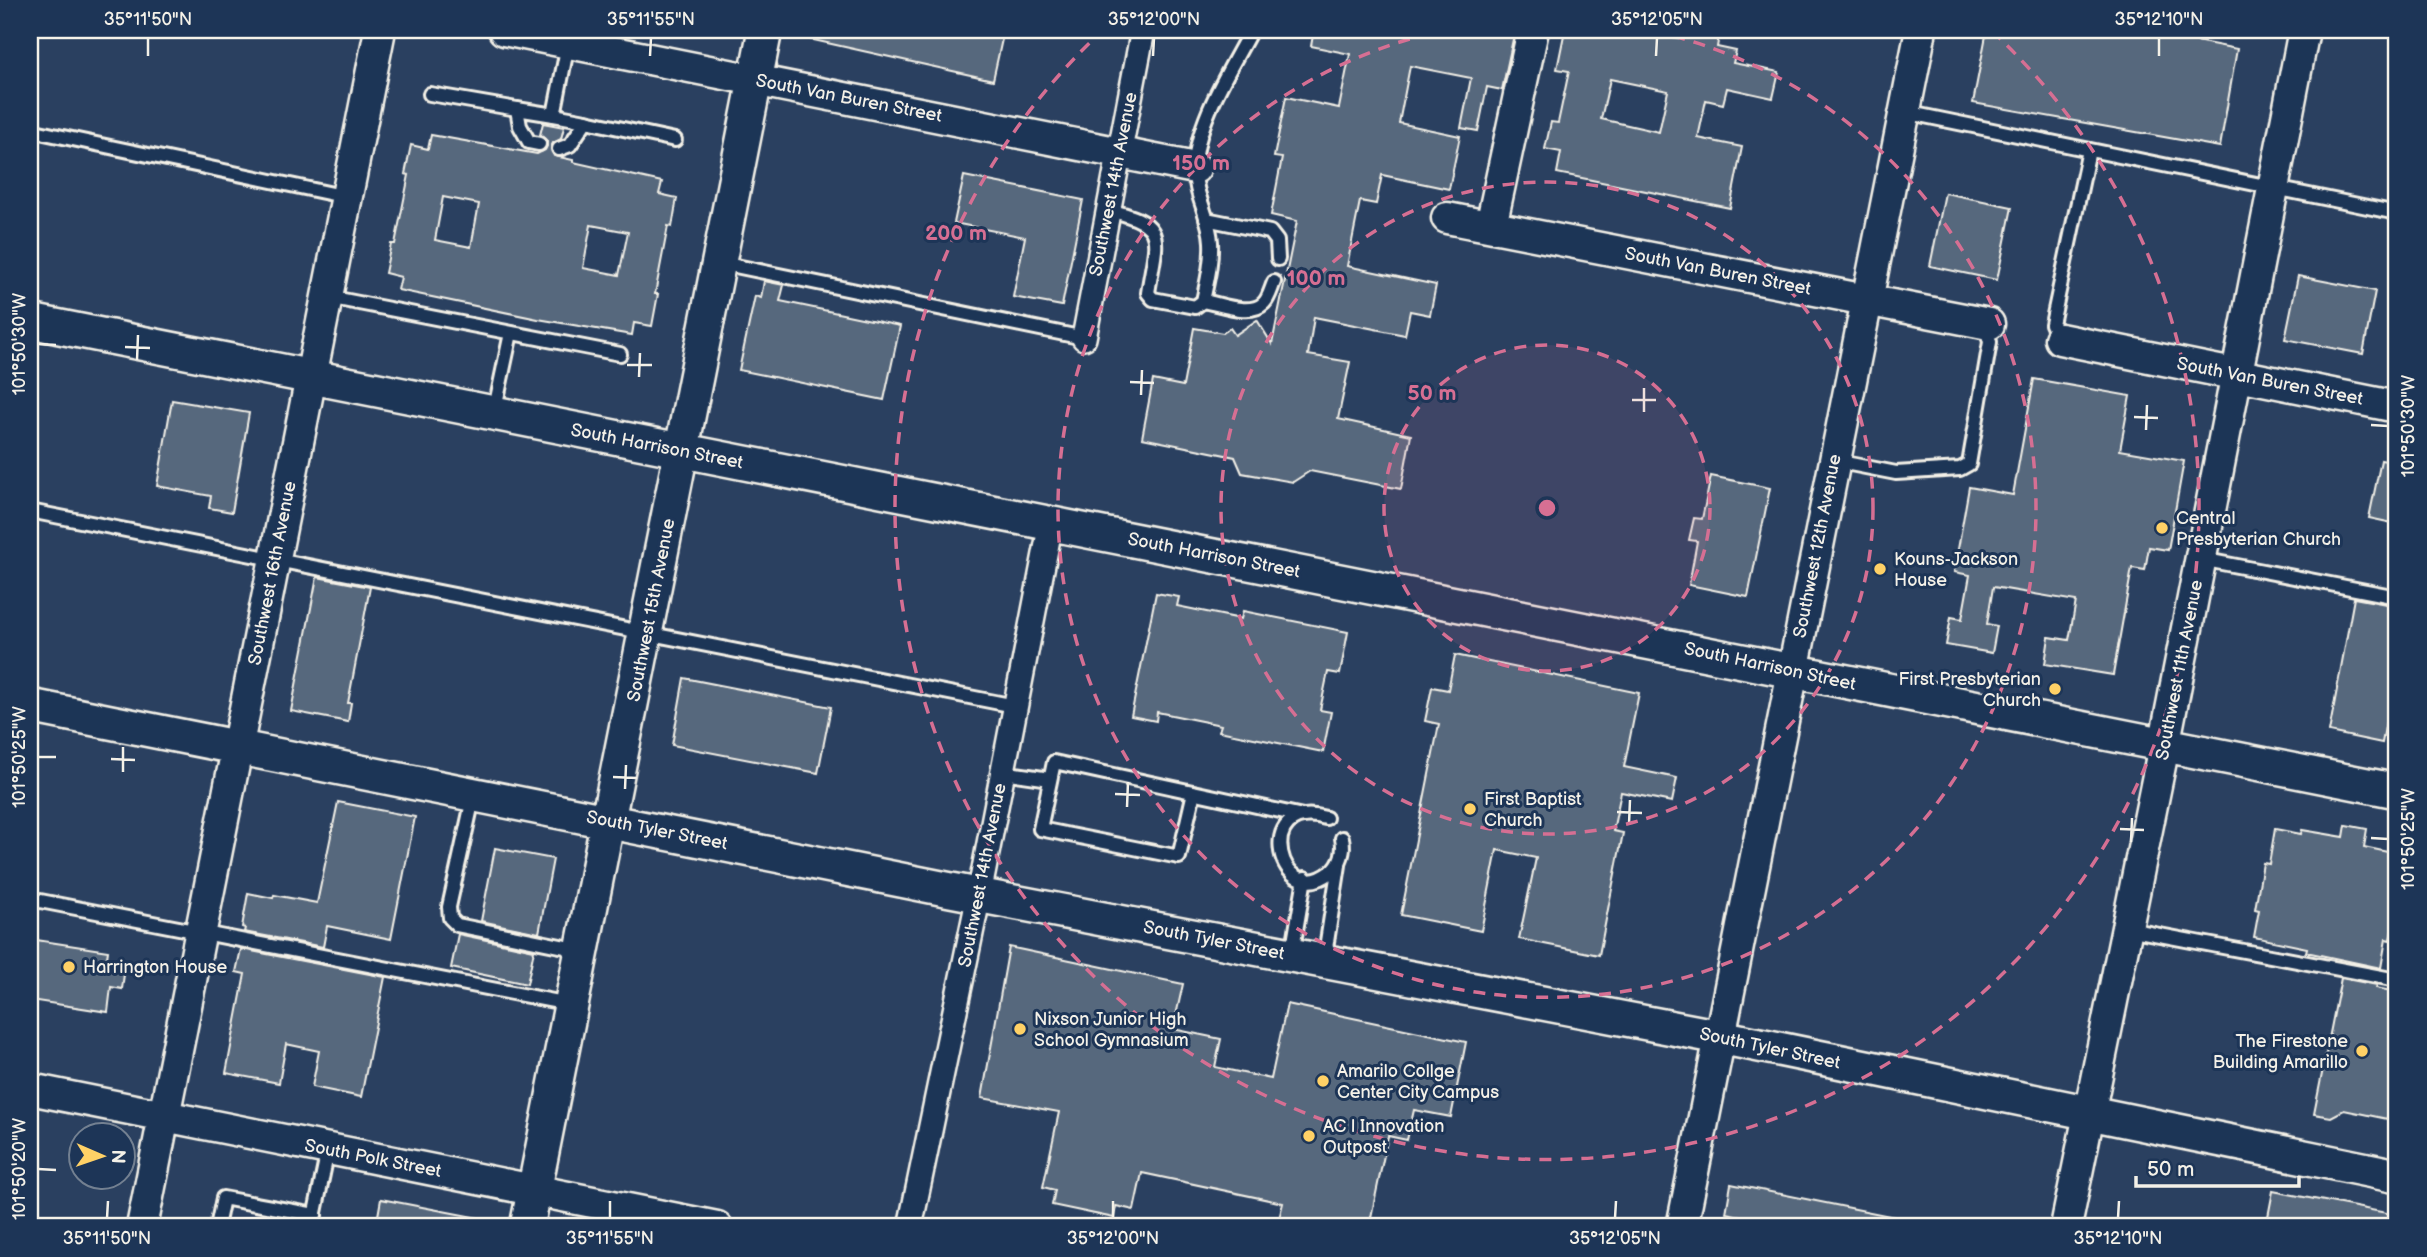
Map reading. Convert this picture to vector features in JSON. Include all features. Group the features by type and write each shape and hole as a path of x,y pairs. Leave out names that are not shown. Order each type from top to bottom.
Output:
{"main road":[{"name":"Southwest 15th Avenue","path":"527,1227 765,30"},
{"name":"South Harrison Street","path":"30,321 2397,791"},
{"name":"South Tyler Street","path":"30,706 979,895 1720,1037 2397,1176"}],"street":[{"name":"Southwest 16th Avenue","path":"142,1227 380,30"},
{"name":"South Van Buren Street","path":"504,30 569,36 755,80 1195,168"},
{"name":"Southwest 14th Avenue","path":"1084,338 1143,30"},
{"path":"1491,226 1534,30"},
{"name":"Southwest 12th Avenue","path":"1691,1226 1720,1037 1921,30"},
{"name":"Southwest 11th Avenue","path":"2066,1227 2164,746 2304,30"},
{"name":"South Van Buren Street","path":"1447,218 1987,324"},
{"name":"South Van Buren Street","path":"2060,339 2397,407"},
{"name":"Southwest 14th Avenue","path":"910,1227 979,895 1051,523"},
{"name":"South Polk Street","path":"30,1089 717,1227"}],"lane":[{"path":"1108,210 1144,220 1155,233 1148,293 1153,299 1195,307 1203,301 1211,241 1196,186 1197,149 1207,117 1251,30"},
{"path":"554,115 569,36"},
{"path":"430,94 586,121 675,140"},
{"path":"517,109 520,126 529,142 539,144"},
{"path":"1904,112 2397,213"},
{"path":"559,149 570,145 586,121"},
{"path":"30,130 347,197"},
{"path":"2060,339 2052,324 2089,150"},
{"path":"1206,219 1270,232 1277,241 1280,252 1278,259"},
{"path":"720,263 1084,338"},
{"path":"1203,301 1246,310 1256,309 1266,302 1274,282"},
{"path":"327,297 620,354"},
{"path":"1833,461 1896,473 1960,469 1969,464 1990,342 1987,324"},
{"path":"494,413 511,333"},
{"path":"30,511 1015,706"},
{"path":"2201,559 2397,597"},
{"path":"1194,792 1179,857 1040,829 1054,762 1194,792 1303,816 1326,818"},
{"path":"1002,772 1050,779"},
{"path":"474,794 449,907 450,918 457,925 583,951"},
{"path":"1303,816 1286,828 1279,847 1286,866 1293,874 1305,878 1323,877 1339,863"},
{"path":"1324,961 1339,863 1343,853 1342,838"},
{"path":"1292,955 1305,878"},
{"path":"30,899 572,1005"},
{"path":"2127,929 2397,980"},
{"path":"217,1227 223,1198 314,1221 328,1149"}],"building":[{"path":"801,30 1004,30 993,80 800,37"},
{"path":"1314,30 1515,30 1502,90 1487,87 1478,131 1461,128 1471,78 1410,66 1399,123 1460,136 1449,189 1382,175 1376,204 1360,201 1347,266 1436,285 1430,315 1410,311 1405,335 1314,317 1308,355 1350,362 1338,419 1411,435 1401,489 1310,471 1293,482 1242,473 1235,457 1142,438 1153,380 1183,386 1194,328 1223,333 1230,328 1235,335 1257,320 1272,344 1297,221 1271,215 1282,158 1274,157 1286,97 1339,108 1350,54 1311,46"},
{"path":"1565,30 1639,30 1678,38 1680,30 1720,30 1717,47 1736,51 1733,63 1779,72 1773,98 1727,88 1723,104 1706,100 1698,138 1742,147 1730,208 1557,173 1561,152 1545,149 1551,122 1558,123 1569,71 1557,69","holes":["1610,79 1668,91 1659,132 1601,119"]},
{"path":"1987,30 2140,30 2237,49 2220,147 1973,103"},
{"path":"543,123 564,127 561,139 551,147 554,156 662,182 659,194 677,198 672,227 668,226 652,326 634,323 632,335 538,319 398,290 401,277 385,273 391,244 395,244 409,175 405,174 411,145 428,149 431,135 537,154 547,146 547,141 540,135","holes":["443,197 479,204 471,247 435,240","591,225 628,232 619,275 583,268"]},
{"path":"964,176 1083,200 1062,306 1013,297 1025,237 954,223"},
{"path":"1945,193 2012,207 1997,280 1930,266"},
{"path":"2298,276 2375,291 2363,354 2285,339"},
{"path":"764,281 784,285 780,301 900,326 884,400 739,370 755,296 761,298"},
{"path":"2034,379 2130,396 2120,450 2184,461 2168,550 2149,547 2145,570 2132,568 2113,675 2045,664 2049,637 2069,640 2076,601 1993,587 1987,624 1997,626 1992,653 1946,645 1951,617 1962,619 1970,575 1954,572 1969,487 2013,495"},
{"path":"172,400 249,413 232,512 209,508 211,496 157,486"},
{"path":"2381,460 2397,463 2397,524 2369,518"},
{"path":"1711,476 1770,488 1748,597 1689,585 1697,541 1689,540 1694,518 1702,519"},
{"path":"317,577 370,587 348,703 351,703 348,722 291,711"},
{"path":"1156,593 1179,597 1177,606 1241,619 1243,611 1348,632 1340,674 1328,672 1320,710 1331,712 1323,752 1219,731 1221,725 1157,712 1156,721 1131,716"},
{"path":"2354,598 2397,606 2397,680 2394,679 2382,743 2329,732"},
{"name":"First Baptist Church","path":"1455,655 1639,693 1624,767 1677,778 1672,802 1621,792 1613,831 1623,833 1599,955 1519,939 1536,858 1497,850 1481,931 1401,915 1439,724 1425,721 1432,687 1448,690"},
{"path":"684,678 831,707 818,773 672,745"},
{"path":"338,802 415,817 391,939 327,926 323,947 244,932 245,928 242,927 248,893 317,903"},
{"path":"2346,825 2367,829 2364,847 2397,854 2397,906 2390,940 2386,939 2381,968 2306,952 2307,948 2254,937 2259,910 2255,909 2263,863 2269,864 2275,829 2301,834 2302,830 2344,837"},
{"path":"495,848 553,859 539,933 481,921"},
{"path":"458,934 534,950 527,984 451,968"},
{"path":"30,939 108,951 106,964 125,967 122,989 111,987 108,1012 30,1000"},
{"path":"1009,947 1183,984 1173,1029 1221,1039 1215,1067 1271,1079 1287,1004 1466,1042 1451,1117 1414,1110 1407,1140 1388,1136 1369,1227 1277,1227 1283,1203 1142,1173 1134,1210 1116,1206 1114,1218 1052,1205 1055,1190 1043,1187 1059,1112 982,1098"},
{"path":"241,949 385,977 361,1097 312,1087 319,1051 286,1044 279,1083 226,1073 245,974 236,972"},
{"name":"The Firestone Building Amarillo","path":"2341,978 2397,992 2397,1121 2344,1110 2331,1117 2314,1114"},
{"path":"1731,1184 1905,1219 1904,1227 1794,1227 1726,1213"},
{"path":"2273,1191 2397,1215 2397,1227 2266,1227"},
{"path":"381,1199 484,1219 483,1227 376,1227"}],"place":[{"name":"Central Presbyterian Church","path":"2162,528"},
{"name":"Kouns-Jackson House","path":"1880,569"},
{"name":"First Presbyterian Church","path":"2055,689"},
{"name":"First Baptist Church","path":"1470,809"},
{"name":"Harrington House","path":"69,967"},
{"name":"Nixson Junior High School Gymnasium","path":"1020,1029"},
{"name":"The Firestone Building Amarillo","path":"2362,1051"},
{"name":"Amarilo Collge Center City Campus","path":"1323,1081"},
{"name":"AC | Innovation Outpost","path":"1309,1136"}]}
